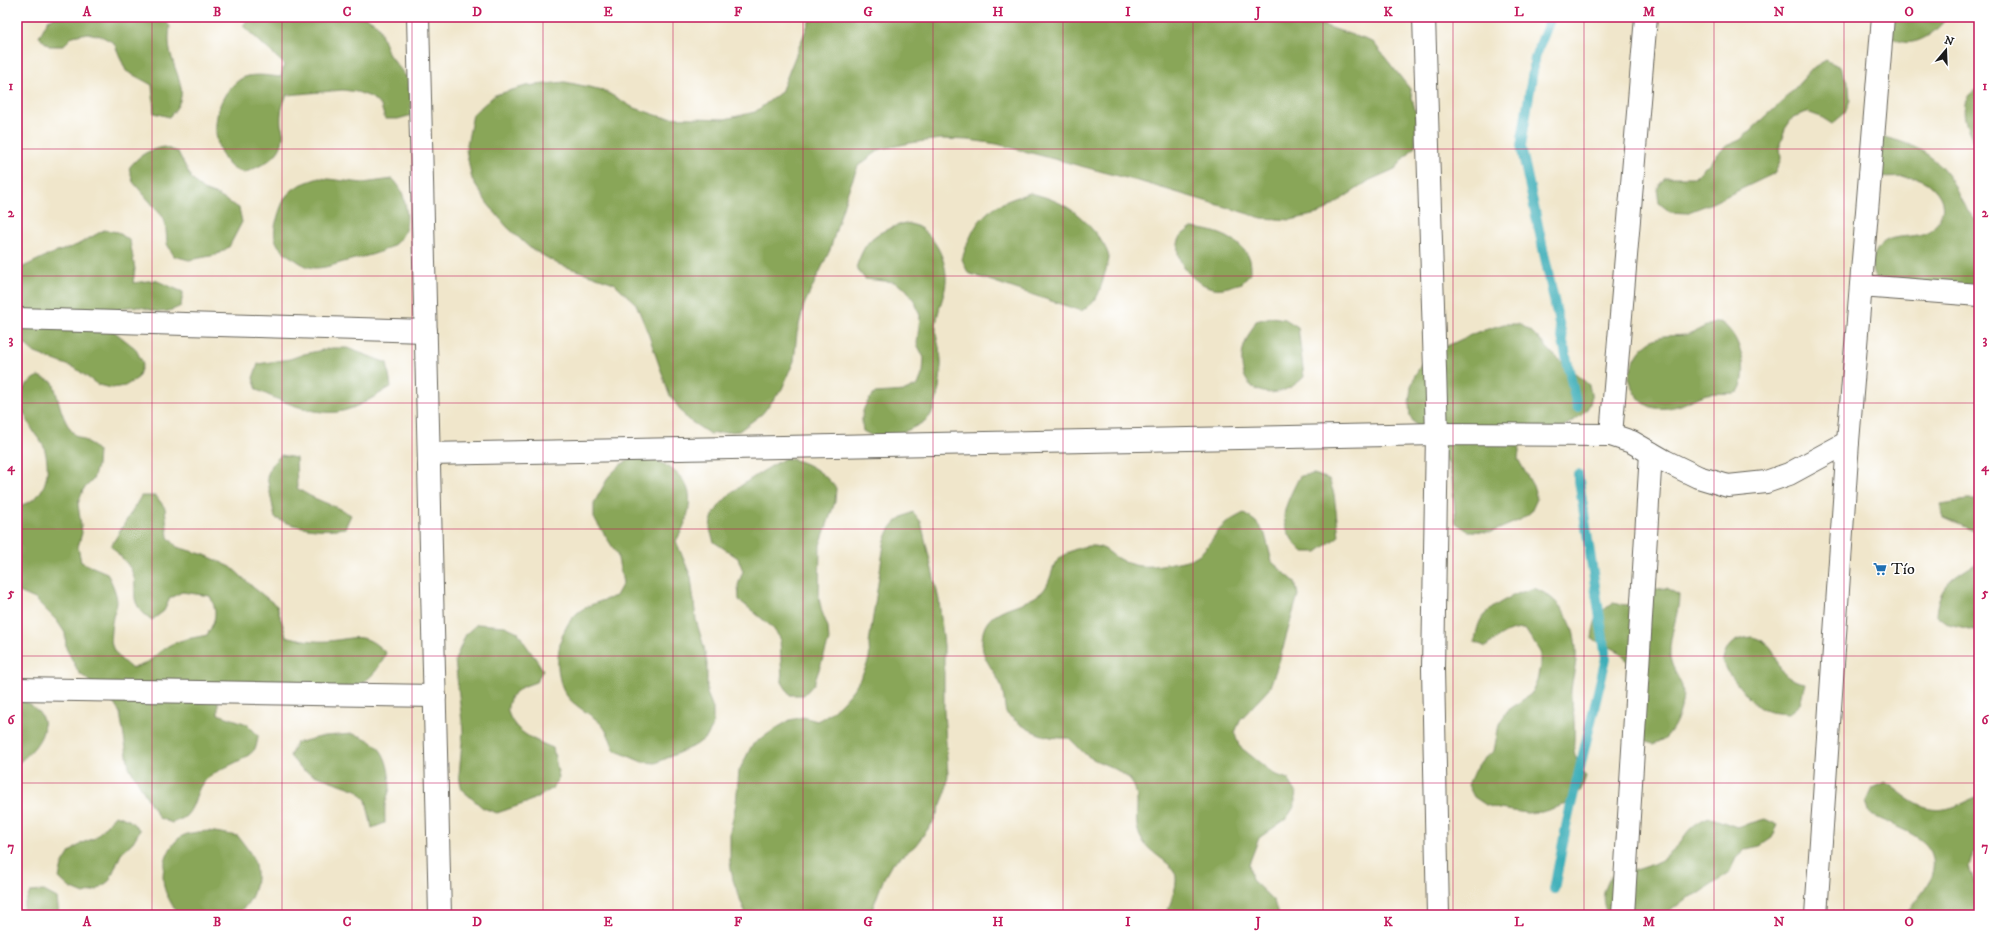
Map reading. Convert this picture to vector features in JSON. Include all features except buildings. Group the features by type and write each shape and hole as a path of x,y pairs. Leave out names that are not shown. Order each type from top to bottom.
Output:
{"street":[{"path":"418,17 440,915"},
{"path":"1424,17 1437,434 1433,669 1438,915"},
{"path":"1611,435 1646,17"},
{"path":"1816,915 1848,442 1883,17"},
{"path":"1861,286 1979,295"},
{"path":"17,319 426,331"},
{"path":"429,454 1437,434 1611,435 1632,442 1698,477 1728,486 1766,482 1789,474 1848,442"},
{"path":"1622,915 1652,453"},
{"path":"17,689 435,696"}],"green space":[{"path":"55,17 161,17 170,26 170,51 181,87 180,101 176,109 169,117 154,113 152,85 126,71 114,43 101,36 87,33 73,36 63,46 49,46 39,37 48,20"},
{"path":"249,17 366,17 378,25 389,55 409,80 412,115 398,119 385,119 381,106 371,97 357,92 343,90 287,95 281,113 283,136 282,144 279,150 274,156 263,164 244,173 233,168 223,156 218,146 216,134 218,109 223,98 230,88 239,80 248,76 259,75 281,77 284,64 243,26"},
{"path":"811,17 1299,17 1373,42 1410,89 1417,118 1415,146 1395,169 1370,180 1321,213 1291,220 1262,218 1145,183 997,144 969,140 941,139 881,149 858,166 847,194 830,250 804,305 797,333 794,361 782,389 762,414 739,431 710,434 687,419 669,394 648,333 636,304 614,283 558,264 530,248 507,227 487,203 472,179 466,150 473,114 495,95 526,86 565,82 603,90 632,107 662,117 725,119 755,112 781,92"},
{"path":"1876,17 1947,17 1936,30 1921,40 1905,42 1897,40 1889,35"},
{"path":"1826,60 1840,67 1849,85 1850,100 1845,113 1832,124 1821,117 1807,112 1793,117 1785,129 1780,144 1781,159 1775,173 1712,203 1686,213 1670,212 1659,203 1657,189 1665,177 1695,177 1726,146 1740,140 1784,100 1814,67"},
{"path":"1979,87 1979,147 1968,130 1964,115 1964,108 1969,95"},
{"path":"1883,137 1915,147 1933,159 1948,175 1964,206 1979,223 1979,288 1881,286 1875,278 1872,263 1875,253 1881,244 1890,239 1920,235 1929,231 1937,222 1943,206 1939,195 1935,190 1921,179 1911,177 1876,177"},
{"path":"164,147 178,152 192,179 203,190 217,195 239,208 242,222 229,247 216,255 189,260 174,256 167,244 166,229 162,216 133,182 129,168 133,163 140,156"},
{"path":"319,178 363,183 393,179 402,192 406,208 407,221 404,232 399,240 383,251 320,268 305,266 284,252 277,244 274,233 283,202 290,191 302,184"},
{"path":"1030,193 1056,201 1075,213 1088,224 1105,246 1109,259 1098,295 1090,305 1081,311 968,273 962,259 972,232 978,223 993,208"},
{"path":"905,223 917,226 932,239 941,255 946,272 945,289 936,324 941,356 940,381 933,411 928,419 898,435 888,438 879,438 863,431 863,410 875,393 905,391 918,385 923,372 924,358 917,344 920,316 915,302 906,289 894,282 865,279 856,268 864,249 873,238 879,233"},
{"path":"1192,228 1217,233 1238,244 1244,250 1250,259 1251,272 1242,283 1224,288 1214,288 1198,282 1191,276 1181,262 1178,254 1178,246 1181,236"},
{"path":"104,230 118,232 130,241 135,269 133,283 155,280 183,292 181,306 172,310 158,312 136,307 128,307 122,308 113,313 111,329 135,348 143,363 138,378 125,386 112,388 98,385 75,368 35,353 17,337 17,274 19,269 46,256 77,245"},
{"path":"1271,317 1285,319 1298,327 1304,377 1292,386 1279,392 1268,393 1258,390 1249,384 1244,374 1242,362 1244,346 1256,321"},
{"path":"1720,322 1727,327 1733,335 1741,354 1743,375 1742,384 1738,392 1707,394 1681,405 1662,409 1654,408 1642,401 1633,388 1629,378 1633,364 1640,351 1651,341 1657,338 1685,335 1711,324"},
{"path":"1504,324 1520,324 1532,332 1553,354 1589,385 1591,400 1588,408 1572,422 1520,445 1518,459 1533,486 1537,499 1531,512 1520,520 1492,532 1468,531 1456,523 1452,479 1448,463 1437,453 1410,417 1409,403 1411,387 1415,375 1423,362 1434,352 1475,333"},
{"path":"332,348 347,348 387,363 391,387 366,402 338,412 307,409 257,390 253,378 258,364 290,359 304,354"},
{"path":"38,376 53,382 63,416 70,429 75,435 88,442 98,451 97,466 93,480 83,490 78,504 82,533 78,547 81,562 107,573 112,583 116,595 117,606 111,626 112,646 119,657 131,668 148,662 168,646 182,640 207,635 215,616 214,607 210,596 182,592 170,598 164,611 152,620 143,613 138,606 135,600 135,582 130,568 111,546 141,496 156,496 165,508 168,537 177,547 205,555 231,567 277,606 286,636 302,640 318,641 354,638 366,639 371,641 386,653 374,672 357,686 218,700 218,714 247,724 258,735 256,747 248,756 207,778 200,787 190,812 185,817 172,823 159,818 129,767 120,713 112,701 79,673 66,648 65,633 57,621 35,599 17,591 17,506 27,503 35,498 40,492 47,476 44,447 28,421 18,397 26,385"},
{"path":"281,455 296,458 297,488 310,496 351,515 345,528 327,530 300,527 275,518 267,477 271,465"},
{"path":"649,456 675,472 683,480 689,491 690,499 688,514 683,529 676,541 691,577 696,620 704,647 707,664 707,693 713,708 713,724 708,736 696,745 656,763 642,762 614,750 605,729 596,719 570,700 567,696 559,677 558,666 560,643 569,623 575,615 594,604 616,596 623,583 617,554 594,518 594,503 609,476 620,465 633,458"},
{"path":"785,458 793,459 814,468 836,488 835,502 820,545 819,598 822,612 828,627 829,641 814,684 804,695 790,695 782,682 780,638 772,627 739,600 738,585 743,571 738,558 714,542 710,529 713,516 719,506 729,496 740,486"},
{"path":"1314,474 1329,479 1334,494 1339,536 1317,552 1303,552 1296,545 1288,531 1284,512 1300,476"},
{"path":"1967,500 1979,500 1979,533 1944,518 1940,504"},
{"path":"913,512 921,522 939,600 944,646 944,711 948,775 946,792 934,821 915,846 892,864 884,878 870,915 746,915 733,880 730,862 730,832 736,803 739,771 752,745 775,729 790,720 803,717 817,721 833,710 849,695 861,677 869,658 869,643 884,544 894,524"},
{"path":"1244,513 1256,522 1265,534 1272,562 1295,582 1298,595 1279,662 1269,689 1240,720 1235,733 1239,746 1274,774 1288,779 1296,792 1294,807 1286,819 1259,838 1249,864 1252,880 1274,901 1278,915 1166,915 1174,891 1176,877 1170,866 1147,847 1139,834 1137,827 1137,799 1133,785 1125,775 1116,769 1088,756 1069,738 1042,735 1028,729 1006,713 1003,694 998,678 984,655 982,645 983,631 988,622 995,615 1034,597 1043,591 1054,566 1061,558 1071,551 1088,546 1098,547 1104,549 1115,557 1138,566 1158,565 1183,561 1199,554 1222,527 1230,520"},
{"path":"1979,562 1979,631 1948,624 1936,615 1940,596 1949,582"},
{"path":"1534,588 1554,600 1567,616 1572,626 1576,648 1576,660 1571,686 1574,717 1574,749 1580,767 1586,776 1581,790 1570,803 1542,812 1527,813 1499,809 1486,805 1474,797 1468,785 1474,771 1482,760 1494,751 1499,724 1507,711 1531,694 1537,680 1540,666 1540,652 1525,629 1508,632 1500,636 1486,647 1475,642 1479,624 1489,610 1501,602 1521,592"},
{"path":"1666,588 1679,595 1679,603 1671,640 1670,655 1683,689 1683,697 1680,712 1674,726 1665,738 1653,744 1639,740 1628,662 1618,651 1592,639 1597,618 1603,610 1613,603 1625,605 1634,603 1650,590"},
{"path":"477,624 505,626 518,632 543,670 536,682 522,687 511,696 508,711 515,725 526,735 553,748 559,777 552,789 526,803 497,813 483,808 462,790 459,776 463,731 455,660 466,634"},
{"path":"1752,637 1761,640 1770,647 1774,652 1781,670 1786,676 1805,683 1800,704 1788,714 1770,712 1760,708 1734,680 1722,662 1729,646 1732,643 1740,639"},
{"path":"18,698 31,705 39,713 43,721 43,730 35,747 17,764"},
{"path":"353,734 363,737 377,746 382,752 388,767 390,790 386,799 385,823 372,828 366,800 357,790 301,769 290,756 296,743 324,736"},
{"path":"1885,782 1916,804 1933,809 1953,807 1979,796 1979,851 1973,853 1969,867 1975,882 1979,883 1979,915 1906,915 1928,884 1933,865 1931,853 1925,844 1905,831 1870,814 1866,801 1872,788"},
{"path":"115,815 129,820 140,830 133,842 122,852 109,881 97,890 84,894 70,888 59,878 62,865 70,852 82,843 95,838"},
{"path":"1709,817 1737,827 1765,819 1778,825 1772,838 1760,846 1746,849 1736,858 1729,873 1700,893 1687,898 1665,915 1608,915 1603,900 1606,887 1611,876 1640,869 1661,860 1678,846 1689,830 1700,821"},
{"path":"209,831 238,836 248,850 254,861 256,872 253,894 245,907 240,912 233,915 178,915 167,896 164,886 163,871 167,856 174,843 182,836"},
{"path":"44,891 57,898 59,915 22,915 24,905 30,892"}],"waterway":[{"path":"1551,17 1535,58 1521,146 1577,407"},
{"path":"1554,889 1567,822 1606,658 1578,474"}],"place":[{"name":"Tío","path":"1880,569"}]}
